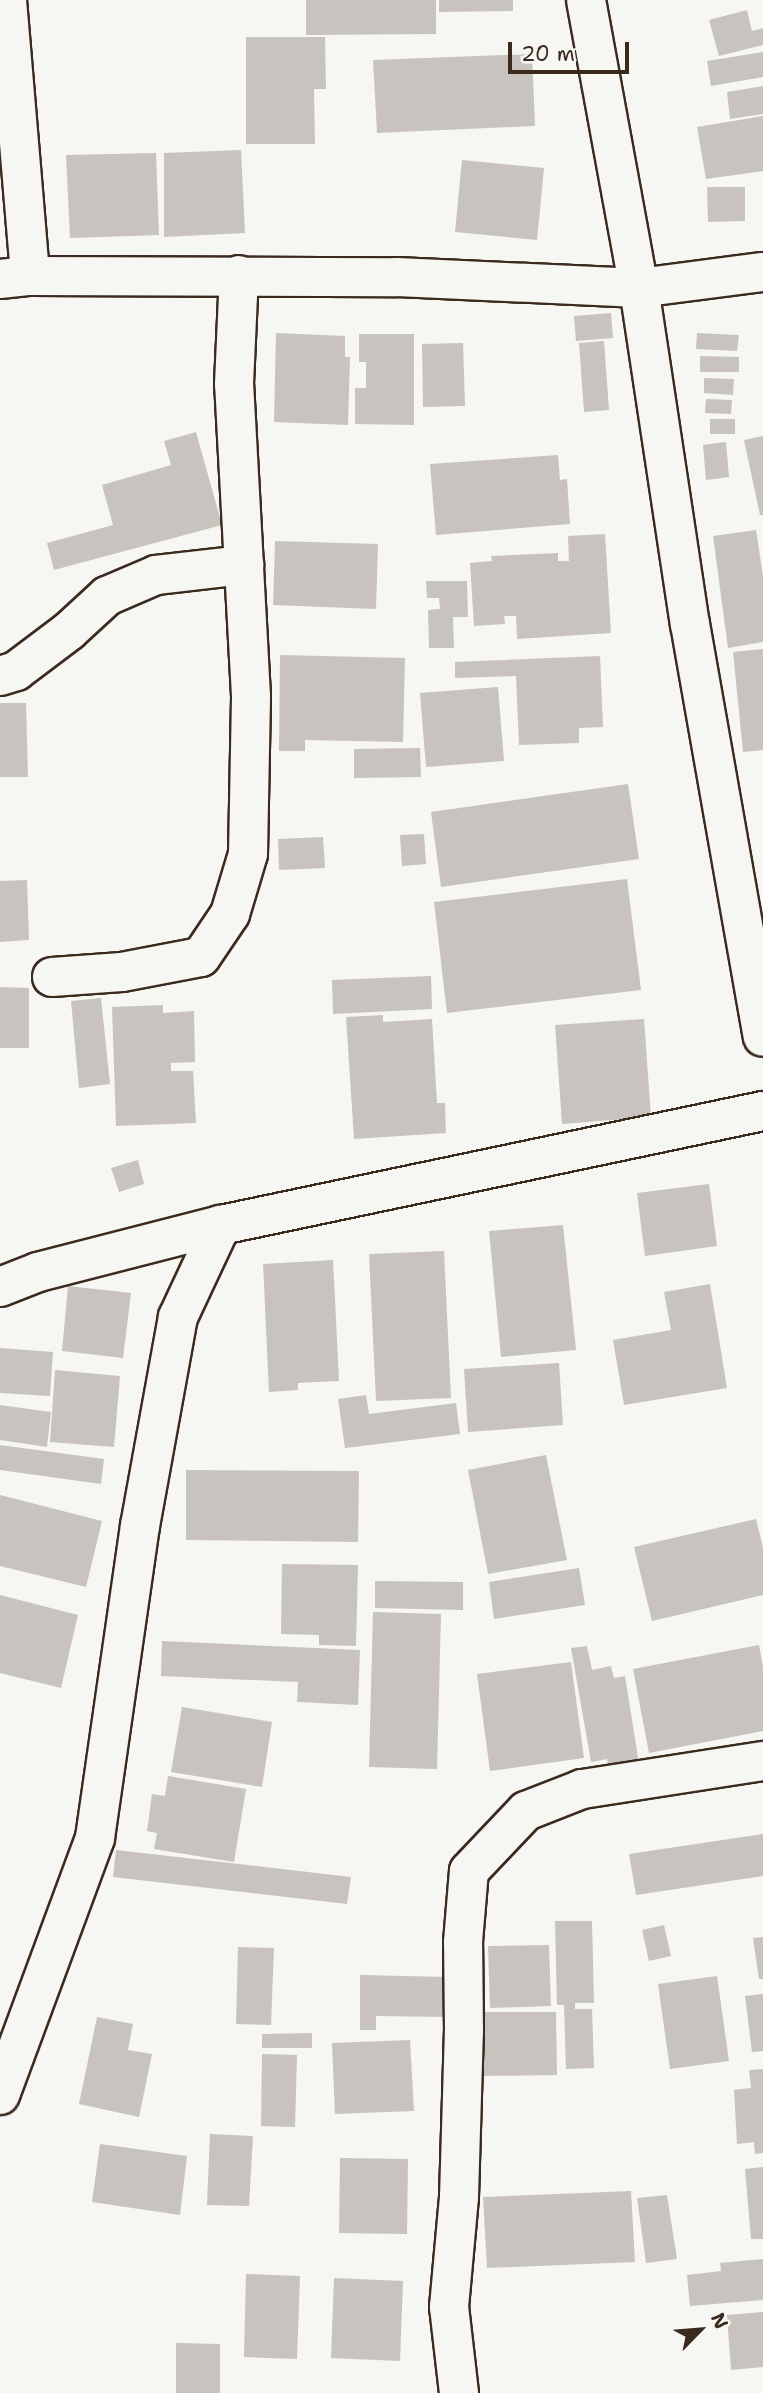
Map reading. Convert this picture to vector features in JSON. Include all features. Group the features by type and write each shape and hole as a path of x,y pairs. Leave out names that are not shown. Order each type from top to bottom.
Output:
{"street":[{"path":"7,0 15,277 397,277 639,288 763,272"},
{"path":"586,0 639,288 690,624 763,1037"},
{"path":"52,977 122,972 201,957 230,914 248,855 251,696 234,384 239,275"},
{"path":"0,676 16,671 69,631 107,596 156,575 244,565"},
{"path":"0,1287 38,1272 221,1225 763,1111"},
{"path":"0,2095 95,1838 140,1526 178,1317 221,1225"},
{"path":"459,2393 449,2307 459,2197 464,2031 463,1942 469,1871 526,1811 582,1789 763,1761"}],"building":[{"path":"306,0 436,0 436,34 306,35"},
{"path":"439,0 513,0 513,11 439,12"},
{"path":"747,10 752,31 763,28 763,45 719,56 709,20"},
{"path":"246,37 325,37 326,89 314,89 315,144 246,144"},
{"path":"763,52 763,77 711,86 707,61"},
{"path":"532,54 535,126 377,133 373,60"},
{"path":"763,86 763,114 730,119 727,92"},
{"path":"763,116 763,171 706,179 697,127"},
{"path":"241,150 245,233 164,237 164,153"},
{"path":"156,153 159,235 70,238 66,155"},
{"path":"462,160 544,168 537,240 455,232"},
{"path":"707,187 745,187 745,221 708,222"},
{"path":"611,313 613,338 576,341 574,316"},
{"path":"276,333 345,336 345,357 350,357 348,425 274,422"},
{"path":"697,333 739,335 737,351 696,349"},
{"path":"359,334 414,334 414,425 355,424 355,388 366,388 366,362 359,362"},
{"path":"604,341 609,410 584,412 579,343"},
{"path":"463,343 465,406 423,407 422,344"},
{"path":"700,356 739,357 739,372 700,372"},
{"path":"704,378 734,379 733,395 704,393"},
{"path":"706,399 732,400 731,414 705,413"},
{"path":"710,419 735,419 735,434 710,434"},
{"path":"196,432 222,525 54,570 47,543 113,525 102,485 171,465 164,441"},
{"path":"763,436 763,515 760,515 744,440"},
{"path":"726,442 729,477 706,480 703,445"},
{"path":"558,455 560,480 567,479 570,524 436,535 430,464"},
{"path":"756,530 763,576 763,642 728,648 713,536"},
{"path":"605,534 611,633 517,639 516,616 504,616 505,624 474,626 470,563 492,561 491,556 558,553 558,561 569,561 568,536"},
{"path":"275,541 378,544 376,609 273,605"},
{"path":"426,581 467,581 468,617 453,617 454,648 429,648 428,610 440,609 439,598 427,598"},
{"path":"763,649 763,750 743,752 733,652"},
{"path":"280,655 405,658 403,742 305,740 305,751 279,751"},
{"path":"600,656 603,727 579,728 579,743 519,745 516,676 455,678 455,662"},
{"path":"498,687 504,761 426,767 420,693"},
{"path":"0,703 26,703 28,777 0,777"},
{"path":"420,748 421,777 354,778 354,749"},
{"path":"628,784 639,859 441,887 431,812"},
{"path":"424,834 426,864 402,866 400,835"},
{"path":"323,837 325,868 279,870 278,839"},
{"path":"627,879 641,990 447,1013 434,902"},
{"path":"27,880 29,940 0,942 0,881"},
{"path":"431,976 432,1009 333,1014 332,980"},
{"path":"0,987 29,988 29,1048 0,1048"},
{"path":"101,998 110,1084 79,1088 71,1001"},
{"path":"163,1005 163,1013 194,1011 195,1062 171,1063 171,1071 193,1071 196,1123 116,1126 112,1007"},
{"path":"383,1015 383,1022 432,1019 437,1103 445,1103 446,1133 354,1139 346,1017"},
{"path":"644,1019 651,1117 562,1124 555,1025"},
{"path":"138,1160 144,1184 119,1192 111,1168"},
{"path":"709,1184 717,1246 645,1256 637,1193"},
{"path":"563,1225 576,1350 501,1357 489,1231"},
{"path":"444,1251 451,1398 376,1401 369,1254"},
{"path":"333,1260 339,1381 298,1383 298,1390 269,1392 263,1264"},
{"path":"710,1284 727,1388 624,1405 613,1340 671,1330 664,1292"},
{"path":"68,1286 131,1293 123,1358 62,1351"},
{"path":"0,1348 53,1352 50,1396 0,1393"},
{"path":"559,1363 563,1425 468,1432 464,1369"},
{"path":"55,1370 120,1376 114,1447 50,1442"},
{"path":"366,1395 369,1414 456,1403 460,1434 345,1448 338,1399"},
{"path":"0,1405 51,1412 47,1447 0,1440"},
{"path":"0,1445 104,1459 101,1484 0,1470"},
{"path":"546,1455 567,1560 488,1574 468,1470"},
{"path":"186,1470 359,1471 358,1542 186,1540"},
{"path":"0,1495 102,1521 86,1587 0,1566"},
{"path":"756,1519 763,1548 763,1595 652,1621 634,1547"},
{"path":"282,1564 358,1565 356,1646 319,1645 319,1635 281,1634"},
{"path":"579,1568 585,1605 494,1619 489,1582"},
{"path":"375,1581 463,1582 463,1610 375,1608"},
{"path":"0,1595 78,1615 61,1688 0,1673"},
{"path":"373,1612 441,1614 437,1769 369,1767"},
{"path":"162,1641 360,1650 358,1705 297,1702 298,1682 161,1676"},
{"path":"759,1645 763,1667 763,1731 649,1753 633,1669"},
{"path":"587,1646 592,1670 611,1666 614,1678 625,1676 640,1770 610,1775 607,1759 591,1762 571,1648"},
{"path":"571,1662 584,1758 490,1771 477,1674"},
{"path":"182,1707 272,1722 262,1787 171,1772"},
{"path":"168,1776 246,1789 234,1862 154,1849 157,1833 147,1831 152,1794 165,1796"},
{"path":"763,1834 763,1876 636,1895 629,1854"},
{"path":"116,1850 351,1877 347,1904 113,1877"},
{"path":"555,1921 592,1921 594,2003 575,2003 575,2009 592,2009 594,2068 566,2069 564,2005 557,2005"},
{"path":"664,1925 671,1956 649,1961 642,1930"},
{"path":"763,1937 763,1979 759,1979 753,1938"},
{"path":"549,1945 551,2006 490,2008 488,1946"},
{"path":"238,1947 274,1948 271,2025 236,2024"},
{"path":"360,1975 449,1977 449,2017 376,2016 376,2030 360,2030"},
{"path":"717,1976 729,2061 670,2069 658,1984"},
{"path":"763,1994 763,2051 752,2052 745,1996"},
{"path":"480,2012 556,2012 557,2075 481,2076"},
{"path":"97,2017 133,2024 128,2050 152,2054 139,2117 79,2104"},
{"path":"312,2033 312,2048 262,2048 262,2034"},
{"path":"410,2040 414,2111 335,2114 332,2043"},
{"path":"262,2054 297,2055 295,2127 261,2126"},
{"path":"763,2069 763,2153 755,2154 754,2142 737,2144 734,2090 751,2088 749,2070"},
{"path":"210,2134 253,2136 249,2206 207,2205"},
{"path":"100,2144 187,2156 180,2215 92,2202"},
{"path":"340,2158 408,2159 407,2234 339,2233"},
{"path":"763,2167 763,2239 751,2239 745,2169"},
{"path":"631,2191 635,2262 487,2268 483,2197"},
{"path":"667,2195 677,2259 646,2263 637,2198"},
{"path":"763,2259 763,2300 690,2306 687,2275 721,2271 720,2263"},
{"path":"246,2274 300,2276 297,2359 244,2357"},
{"path":"334,2278 403,2281 400,2361 331,2358"},
{"path":"763,2312 763,2367 731,2370 727,2315"},
{"path":"176,2343 220,2344 220,2393 176,2393"}]}
